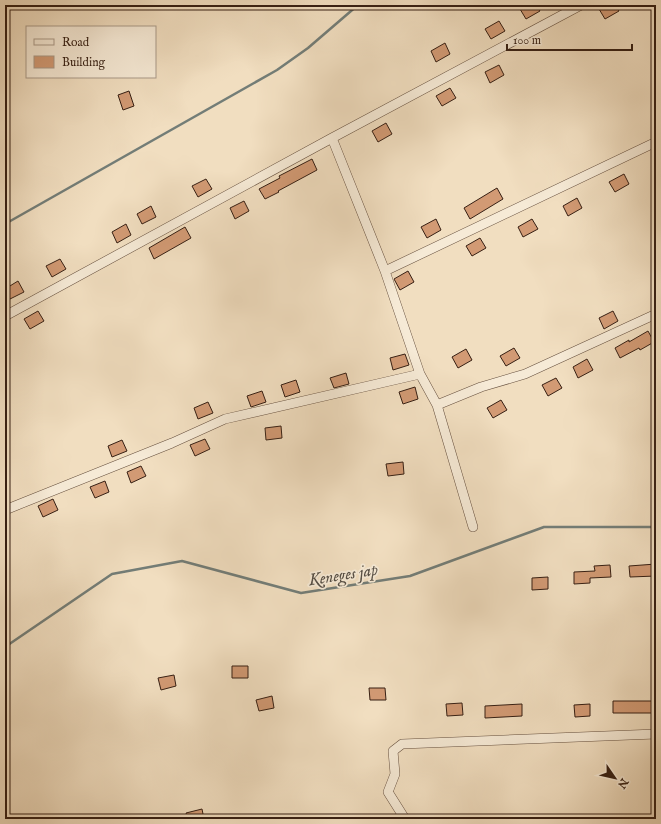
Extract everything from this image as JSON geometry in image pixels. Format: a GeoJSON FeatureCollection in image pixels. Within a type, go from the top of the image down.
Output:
{"type":"FeatureCollection","features":[{"type":"Feature","properties":{"kind":"street"},"geometry":{"type":"LineString","coordinates":[[5,316],[332,138],[581,5]]}},
{"type":"Feature","properties":{"kind":"street"},"geometry":{"type":"LineString","coordinates":[[332,138],[385,270],[420,374],[437,405],[473,527]]}},
{"type":"Feature","properties":{"kind":"street"},"geometry":{"type":"LineString","coordinates":[[385,270],[656,142]]}},
{"type":"Feature","properties":{"kind":"street"},"geometry":{"type":"LineString","coordinates":[[437,405],[481,387],[525,374],[656,314]]}},
{"type":"Feature","properties":{"kind":"street"},"geometry":{"type":"LineString","coordinates":[[5,510],[172,443],[225,419],[420,374]]}},
{"type":"Feature","properties":{"kind":"street"},"geometry":{"type":"LineString","coordinates":[[405,819],[388,792],[395,774],[393,751],[402,744],[656,734]]}},
{"type":"Feature","properties":{"kind":"building"},"geometry":{"type":"Polygon","coordinates":[[[527,5],[536,5],[540,11],[526,19],[520,9],[527,5]]]}},
{"type":"Feature","properties":{"kind":"building"},"geometry":{"type":"Polygon","coordinates":[[[606,5],[615,5],[619,11],[605,19],[599,9],[606,5]]]}},
{"type":"Feature","properties":{"kind":"building"},"geometry":{"type":"Polygon","coordinates":[[[499,21],[505,31],[491,39],[485,29],[499,21]]]}},
{"type":"Feature","properties":{"kind":"building"},"geometry":{"type":"Polygon","coordinates":[[[445,43],[450,54],[436,62],[431,51],[445,43]]]}},
{"type":"Feature","properties":{"kind":"building"},"geometry":{"type":"Polygon","coordinates":[[[499,65],[504,75],[490,83],[485,72],[499,65]]]}},
{"type":"Feature","properties":{"kind":"building"},"geometry":{"type":"Polygon","coordinates":[[[450,88],[456,98],[442,106],[436,96],[450,88]]]}},
{"type":"Feature","properties":{"kind":"building"},"geometry":{"type":"Polygon","coordinates":[[[129,91],[134,106],[123,110],[118,95],[129,91]]]}},
{"type":"Feature","properties":{"kind":"building"},"geometry":{"type":"Polygon","coordinates":[[[386,123],[392,134],[378,142],[372,131],[386,123]]]}},
{"type":"Feature","properties":{"kind":"building"},"geometry":{"type":"Polygon","coordinates":[[[312,159],[317,170],[265,199],[259,189],[280,178],[279,176],[312,159]]]}},
{"type":"Feature","properties":{"kind":"building"},"geometry":{"type":"Polygon","coordinates":[[[624,174],[629,184],[615,192],[609,182],[624,174]]]}},
{"type":"Feature","properties":{"kind":"building"},"geometry":{"type":"Polygon","coordinates":[[[206,179],[212,189],[198,197],[192,186],[206,179]]]}},
{"type":"Feature","properties":{"kind":"building"},"geometry":{"type":"Polygon","coordinates":[[[497,188],[503,199],[470,219],[464,208],[497,188]]]}},
{"type":"Feature","properties":{"kind":"building"},"geometry":{"type":"Polygon","coordinates":[[[577,198],[582,208],[568,216],[563,206],[577,198]]]}},
{"type":"Feature","properties":{"kind":"building"},"geometry":{"type":"Polygon","coordinates":[[[244,201],[249,211],[235,219],[230,208],[244,201]]]}},
{"type":"Feature","properties":{"kind":"building"},"geometry":{"type":"Polygon","coordinates":[[[151,206],[156,217],[142,224],[137,214],[151,206]]]}},
{"type":"Feature","properties":{"kind":"building"},"geometry":{"type":"Polygon","coordinates":[[[436,219],[441,230],[427,238],[421,227],[436,219]]]}},
{"type":"Feature","properties":{"kind":"building"},"geometry":{"type":"Polygon","coordinates":[[[532,219],[538,229],[523,237],[518,227],[532,219]]]}},
{"type":"Feature","properties":{"kind":"building"},"geometry":{"type":"Polygon","coordinates":[[[126,224],[131,235],[117,243],[112,232],[126,224]]]}},
{"type":"Feature","properties":{"kind":"building"},"geometry":{"type":"Polygon","coordinates":[[[185,227],[191,238],[154,259],[149,248],[185,227]]]}},
{"type":"Feature","properties":{"kind":"building"},"geometry":{"type":"Polygon","coordinates":[[[480,238],[486,248],[472,256],[466,246],[480,238]]]}},
{"type":"Feature","properties":{"kind":"building"},"geometry":{"type":"Polygon","coordinates":[[[60,259],[66,269],[52,277],[46,266],[60,259]]]}},
{"type":"Feature","properties":{"kind":"building"},"geometry":{"type":"Polygon","coordinates":[[[408,271],[414,282],[400,290],[394,279],[408,271]]]}},
{"type":"Feature","properties":{"kind":"building"},"geometry":{"type":"Polygon","coordinates":[[[18,281],[24,292],[10,299],[5,289],[18,281]]]}},
{"type":"Feature","properties":{"kind":"building"},"geometry":{"type":"Polygon","coordinates":[[[38,311],[44,321],[30,329],[24,319],[38,311]]]}},
{"type":"Feature","properties":{"kind":"building"},"geometry":{"type":"Polygon","coordinates":[[[613,311],[618,321],[604,329],[599,318],[613,311]]]}},
{"type":"Feature","properties":{"kind":"building"},"geometry":{"type":"Polygon","coordinates":[[[648,331],[654,342],[640,350],[639,348],[620,358],[615,348],[648,331]]]}},
{"type":"Feature","properties":{"kind":"building"},"geometry":{"type":"Polygon","coordinates":[[[514,348],[520,358],[506,366],[500,356],[514,348]]]}},
{"type":"Feature","properties":{"kind":"building"},"geometry":{"type":"Polygon","coordinates":[[[466,349],[472,360],[458,368],[452,357],[466,349]]]}},
{"type":"Feature","properties":{"kind":"building"},"geometry":{"type":"Polygon","coordinates":[[[405,354],[409,365],[393,370],[390,358],[405,354]]]}},
{"type":"Feature","properties":{"kind":"building"},"geometry":{"type":"Polygon","coordinates":[[[587,359],[593,370],[578,378],[573,367],[587,359]]]}},
{"type":"Feature","properties":{"kind":"building"},"geometry":{"type":"Polygon","coordinates":[[[346,373],[349,384],[334,388],[330,378],[346,373]]]}},
{"type":"Feature","properties":{"kind":"building"},"geometry":{"type":"Polygon","coordinates":[[[556,378],[562,388],[548,396],[542,385],[556,378]]]}},
{"type":"Feature","properties":{"kind":"building"},"geometry":{"type":"Polygon","coordinates":[[[296,380],[300,392],[285,397],[281,385],[296,380]]]}},
{"type":"Feature","properties":{"kind":"building"},"geometry":{"type":"Polygon","coordinates":[[[415,387],[418,399],[403,404],[399,392],[415,387]]]}},
{"type":"Feature","properties":{"kind":"building"},"geometry":{"type":"Polygon","coordinates":[[[262,391],[266,402],[251,407],[247,396],[262,391]]]}},
{"type":"Feature","properties":{"kind":"building"},"geometry":{"type":"Polygon","coordinates":[[[501,400],[507,410],[493,418],[487,408],[501,400]]]}},
{"type":"Feature","properties":{"kind":"building"},"geometry":{"type":"Polygon","coordinates":[[[208,402],[213,413],[198,419],[194,408],[208,402]]]}},
{"type":"Feature","properties":{"kind":"building"},"geometry":{"type":"Polygon","coordinates":[[[281,426],[282,438],[266,440],[265,428],[281,426]]]}},
{"type":"Feature","properties":{"kind":"building"},"geometry":{"type":"Polygon","coordinates":[[[205,439],[210,449],[195,456],[190,445],[205,439]]]}},
{"type":"Feature","properties":{"kind":"building"},"geometry":{"type":"Polygon","coordinates":[[[122,440],[127,451],[112,457],[108,446],[122,440]]]}},
{"type":"Feature","properties":{"kind":"building"},"geometry":{"type":"Polygon","coordinates":[[[403,462],[404,474],[388,476],[386,464],[403,462]]]}},
{"type":"Feature","properties":{"kind":"building"},"geometry":{"type":"Polygon","coordinates":[[[141,466],[146,476],[131,483],[127,472],[141,466]]]}},
{"type":"Feature","properties":{"kind":"building"},"geometry":{"type":"Polygon","coordinates":[[[105,481],[109,492],[95,498],[90,487],[105,481]]]}},
{"type":"Feature","properties":{"kind":"building"},"geometry":{"type":"Polygon","coordinates":[[[53,499],[58,510],[43,517],[38,506],[53,499]]]}},
{"type":"Feature","properties":{"kind":"building"},"geometry":{"type":"Polygon","coordinates":[[[656,564],[656,576],[630,577],[629,566],[656,564]]]}},
{"type":"Feature","properties":{"kind":"building"},"geometry":{"type":"Polygon","coordinates":[[[610,565],[611,577],[590,578],[590,583],[574,584],[574,572],[595,571],[594,566],[610,565]]]}},
{"type":"Feature","properties":{"kind":"building"},"geometry":{"type":"Polygon","coordinates":[[[548,577],[548,589],[532,590],[532,578],[548,577]]]}},
{"type":"Feature","properties":{"kind":"building"},"geometry":{"type":"Polygon","coordinates":[[[232,666],[248,666],[248,678],[232,678],[232,666]]]}},
{"type":"Feature","properties":{"kind":"building"},"geometry":{"type":"Polygon","coordinates":[[[174,675],[176,686],[161,690],[158,678],[174,675]]]}},
{"type":"Feature","properties":{"kind":"building"},"geometry":{"type":"Polygon","coordinates":[[[369,688],[385,688],[386,700],[370,700],[369,688]]]}},
{"type":"Feature","properties":{"kind":"building"},"geometry":{"type":"Polygon","coordinates":[[[272,696],[274,708],[259,711],[256,700],[272,696]]]}},
{"type":"Feature","properties":{"kind":"building"},"geometry":{"type":"Polygon","coordinates":[[[613,701],[655,701],[656,713],[613,713],[613,701]]]}},
{"type":"Feature","properties":{"kind":"building"},"geometry":{"type":"Polygon","coordinates":[[[462,703],[463,715],[447,716],[446,704],[462,703]]]}},
{"type":"Feature","properties":{"kind":"building"},"geometry":{"type":"Polygon","coordinates":[[[522,704],[522,716],[485,718],[485,706],[522,704]]]}},
{"type":"Feature","properties":{"kind":"building"},"geometry":{"type":"Polygon","coordinates":[[[590,704],[590,716],[575,717],[574,705],[590,704]]]}},
{"type":"Feature","properties":{"kind":"building"},"geometry":{"type":"Polygon","coordinates":[[[202,809],[204,819],[188,819],[186,813],[202,809]]]}},
{"type":"Feature","properties":{"kind":"waterway"},"geometry":{"type":"LineString","coordinates":[[5,224],[277,70],[308,48],[358,5]]}},
{"type":"Feature","properties":{"kind":"waterway","name":"Keneges jap"},"geometry":{"type":"LineString","coordinates":[[5,647],[112,574],[182,561],[301,593],[410,576],[544,527],[656,527]]}}]}
